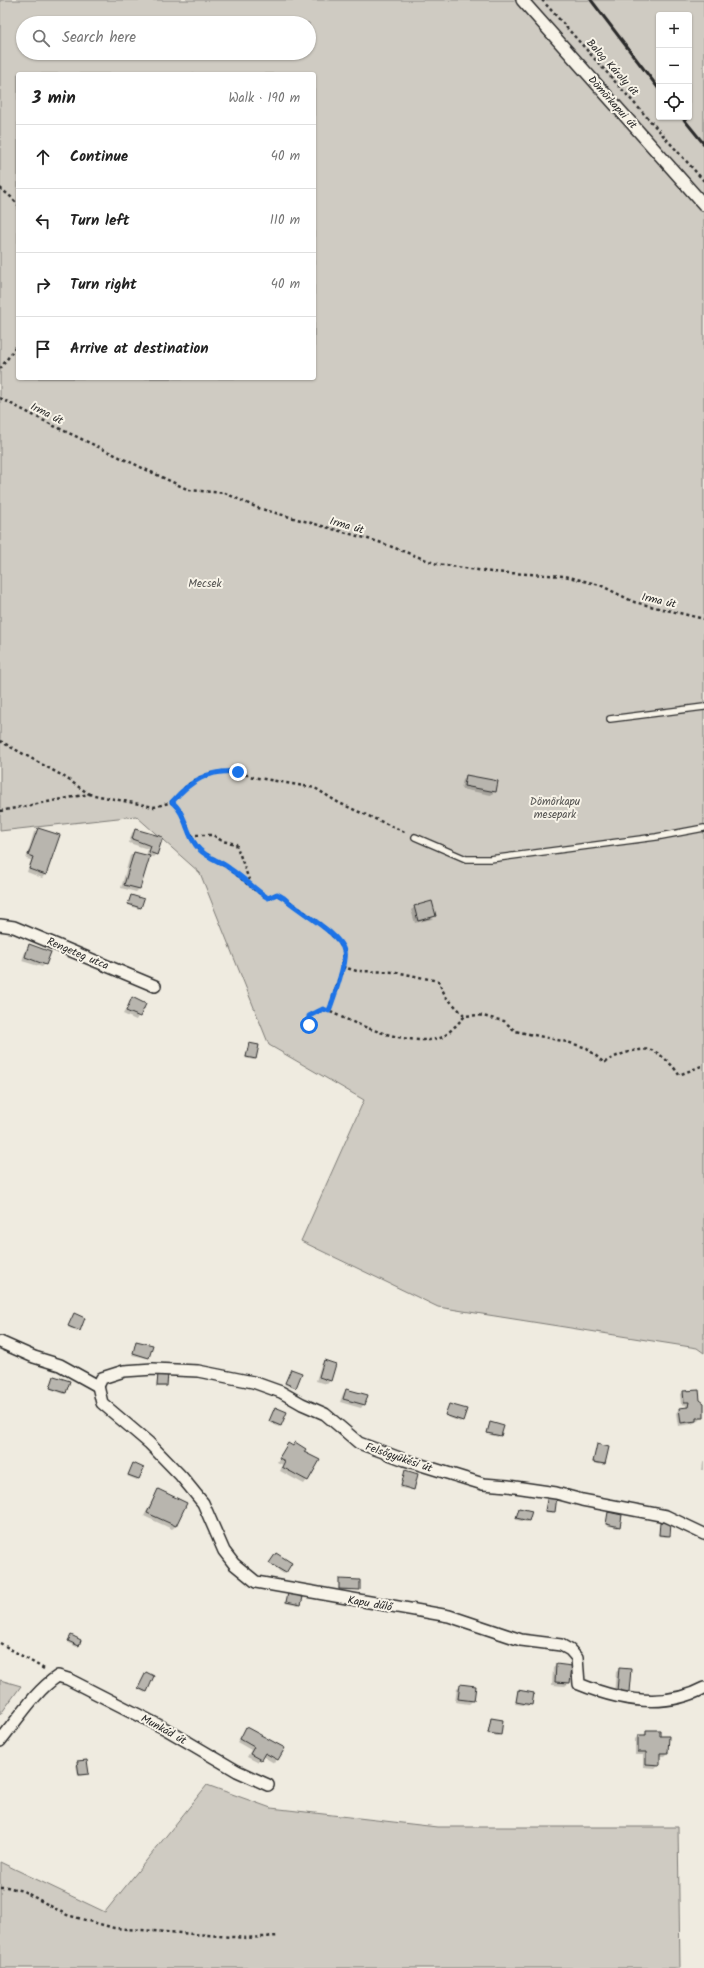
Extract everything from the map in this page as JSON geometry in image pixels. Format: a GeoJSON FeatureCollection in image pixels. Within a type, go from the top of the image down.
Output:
{"type":"FeatureCollection","features":[{"type":"Feature","properties":{"kind":"street","name":"Dömörkapui út"},"geometry":{"type":"LineString","coordinates":[[522,0],[704,205]]}},
{"type":"Feature","properties":{"kind":"street","name":"Rengeteg utca"},"geometry":{"type":"LineString","coordinates":[[0,925],[14,927],[155,986]]}},
{"type":"Feature","properties":{"kind":"street"},"geometry":{"type":"LineString","coordinates":[[0,1342],[34,1357],[60,1365],[98,1386]]}},
{"type":"Feature","properties":{"kind":"street","name":"Felsőgyükési út"},"geometry":{"type":"LineString","coordinates":[[98,1386],[102,1378],[124,1371],[153,1369],[198,1371],[253,1382],[281,1392],[302,1404],[325,1414],[359,1444],[405,1460],[483,1484],[556,1493],[582,1500],[666,1516],[704,1534]]}},
{"type":"Feature","properties":{"kind":"street","name":"Kapu dűlő"},"geometry":{"type":"LineString","coordinates":[[98,1386],[102,1403],[149,1443],[181,1476],[203,1503],[224,1551],[234,1564],[256,1582],[449,1616],[521,1640],[540,1644],[561,1645],[570,1650],[577,1658],[578,1684],[620,1697],[641,1701],[664,1699],[684,1696],[704,1688]]}},
{"type":"Feature","properties":{"kind":"street"},"geometry":{"type":"LineString","coordinates":[[0,1740],[40,1691],[58,1676]]}},
{"type":"Feature","properties":{"kind":"street","name":"Munkád út"},"geometry":{"type":"LineString","coordinates":[[58,1676],[68,1679],[164,1728],[237,1771],[268,1785]]}},
{"type":"Feature","properties":{"kind":"lane"},"geometry":{"type":"LineString","coordinates":[[610,719],[704,707]]}},
{"type":"Feature","properties":{"kind":"lane"},"geometry":{"type":"LineString","coordinates":[[415,838],[466,859],[490,859],[704,828]]}},
{"type":"Feature","properties":{"kind":"path","name":"Balog Károly út"},"geometry":{"type":"LineString","coordinates":[[542,0],[704,181]]}},
{"type":"Feature","properties":{"kind":"path"},"geometry":{"type":"LineString","coordinates":[[0,188],[16,203]]}},
{"type":"Feature","properties":{"kind":"path"},"geometry":{"type":"LineString","coordinates":[[0,369],[16,347]]}},
{"type":"Feature","properties":{"kind":"path","name":"Irma út"},"geometry":{"type":"LineString","coordinates":[[0,398],[54,426],[189,490],[225,494],[258,508],[379,542],[438,564],[492,572],[565,576],[600,585],[634,602],[704,619]]}},
{"type":"Feature","properties":{"kind":"path"},"geometry":{"type":"LineString","coordinates":[[0,741],[64,776],[89,794]]}},
{"type":"Feature","properties":{"kind":"path"},"geometry":{"type":"LineString","coordinates":[[0,811],[89,794],[154,807],[172,802],[188,785],[199,778],[210,774],[227,771],[315,788],[339,803],[415,838]]}},
{"type":"Feature","properties":{"kind":"path"},"geometry":{"type":"LineString","coordinates":[[172,802],[181,812],[190,834],[199,850],[229,868],[252,888],[268,898],[277,894],[309,916],[336,938],[344,951],[343,966],[329,1011]]}},
{"type":"Feature","properties":{"kind":"path"},"geometry":{"type":"LineString","coordinates":[[190,834],[213,835],[222,841],[236,844],[252,888]]}},
{"type":"Feature","properties":{"kind":"path"},"geometry":{"type":"LineString","coordinates":[[343,966],[357,970],[396,972],[438,981],[446,997],[465,1016]]}},
{"type":"Feature","properties":{"kind":"path"},"geometry":{"type":"LineString","coordinates":[[309,1025],[309,1016],[323,1009],[375,1031],[415,1040],[441,1038],[465,1016],[478,1016],[504,1020],[515,1031],[567,1042],[587,1048],[604,1063],[612,1058],[630,1052],[651,1050],[674,1066],[679,1075],[704,1065]]}},
{"type":"Feature","properties":{"kind":"path"},"geometry":{"type":"LineString","coordinates":[[0,1643],[58,1676]]}},
{"type":"Feature","properties":{"kind":"path"},"geometry":{"type":"LineString","coordinates":[[0,1887],[7,1886],[23,1891],[67,1915],[114,1928],[246,1938],[279,1936]]}},
{"type":"Feature","properties":{"kind":"green space","name":"Mecsek"},"geometry":{"type":"Polygon","coordinates":[[[0,0],[704,0],[704,1353],[697,1348],[438,1307],[301,1241],[364,1100],[269,1045],[200,873],[136,816],[0,831],[0,0]]]}},
{"type":"Feature","properties":{"kind":"green space"},"geometry":{"type":"Polygon","coordinates":[[[0,1680],[21,1686],[0,1715],[0,1680]]]}},
{"type":"Feature","properties":{"kind":"green space"},"geometry":{"type":"Polygon","coordinates":[[[207,1785],[271,1808],[437,1827],[678,1827],[680,1968],[0,1968],[0,1862],[105,1912],[207,1785]]]}},
{"type":"Feature","properties":{"kind":"building"},"geometry":{"type":"Polygon","coordinates":[[[466,775],[498,781],[496,792],[464,786],[466,775]]]}},
{"type":"Feature","properties":{"kind":"building"},"geometry":{"type":"Polygon","coordinates":[[[38,828],[60,835],[46,875],[29,869],[33,857],[28,855],[38,828]]]}},
{"type":"Feature","properties":{"kind":"building"},"geometry":{"type":"Polygon","coordinates":[[[135,829],[163,837],[157,855],[149,852],[151,846],[132,839],[135,829]]]}},
{"type":"Feature","properties":{"kind":"building"},"geometry":{"type":"Polygon","coordinates":[[[134,852],[150,856],[140,889],[124,885],[134,852]]]}},
{"type":"Feature","properties":{"kind":"building"},"geometry":{"type":"Polygon","coordinates":[[[131,895],[144,899],[141,908],[128,904],[131,895]]]}},
{"type":"Feature","properties":{"kind":"building"},"geometry":{"type":"Polygon","coordinates":[[[432,901],[436,916],[418,921],[414,906],[432,901]]]}},
{"type":"Feature","properties":{"kind":"building"},"geometry":{"type":"Polygon","coordinates":[[[29,944],[51,952],[46,965],[25,957],[29,944]]]}},
{"type":"Feature","properties":{"kind":"building"},"geometry":{"type":"Polygon","coordinates":[[[132,997],[146,1004],[140,1017],[126,1011],[132,997]]]}},
{"type":"Feature","properties":{"kind":"building"},"geometry":{"type":"Polygon","coordinates":[[[249,1043],[259,1045],[256,1059],[246,1057],[249,1043]]]}},
{"type":"Feature","properties":{"kind":"building"},"geometry":{"type":"Polygon","coordinates":[[[74,1313],[85,1318],[80,1331],[68,1326],[74,1313]]]}},
{"type":"Feature","properties":{"kind":"building"},"geometry":{"type":"Polygon","coordinates":[[[136,1341],[153,1345],[149,1358],[133,1353],[136,1341]]]}},
{"type":"Feature","properties":{"kind":"building"},"geometry":{"type":"Polygon","coordinates":[[[324,1360],[336,1364],[331,1381],[319,1377],[324,1360]]]}},
{"type":"Feature","properties":{"kind":"building"},"geometry":{"type":"Polygon","coordinates":[[[291,1369],[302,1373],[296,1388],[285,1383],[291,1369]]]}},
{"type":"Feature","properties":{"kind":"building"},"geometry":{"type":"Polygon","coordinates":[[[158,1373],[168,1373],[167,1386],[157,1386],[158,1373]]]}},
{"type":"Feature","properties":{"kind":"building"},"geometry":{"type":"Polygon","coordinates":[[[54,1376],[70,1381],[66,1393],[50,1388],[54,1376]]]}},
{"type":"Feature","properties":{"kind":"building"},"geometry":{"type":"Polygon","coordinates":[[[346,1389],[368,1395],[365,1405],[343,1399],[346,1389]]]}},
{"type":"Feature","properties":{"kind":"building"},"geometry":{"type":"Polygon","coordinates":[[[699,1390],[700,1400],[704,1403],[704,1418],[696,1418],[696,1421],[681,1423],[679,1408],[688,1407],[689,1402],[684,1402],[683,1391],[699,1390]]]}},
{"type":"Feature","properties":{"kind":"building"},"geometry":{"type":"Polygon","coordinates":[[[449,1404],[467,1409],[463,1421],[445,1415],[449,1404]]]}},
{"type":"Feature","properties":{"kind":"building"},"geometry":{"type":"Polygon","coordinates":[[[275,1407],[287,1412],[281,1426],[269,1421],[275,1407]]]}},
{"type":"Feature","properties":{"kind":"building"},"geometry":{"type":"Polygon","coordinates":[[[490,1422],[504,1426],[501,1436],[487,1433],[490,1422]]]}},
{"type":"Feature","properties":{"kind":"building"},"geometry":{"type":"Polygon","coordinates":[[[295,1442],[306,1449],[304,1452],[320,1460],[308,1481],[282,1467],[285,1461],[279,1458],[288,1443],[293,1446],[295,1442]]]}},
{"type":"Feature","properties":{"kind":"building"},"geometry":{"type":"Polygon","coordinates":[[[597,1444],[609,1447],[605,1464],[593,1462],[597,1444]]]}},
{"type":"Feature","properties":{"kind":"building"},"geometry":{"type":"Polygon","coordinates":[[[133,1463],[144,1468],[139,1479],[128,1475],[133,1463]]]}},
{"type":"Feature","properties":{"kind":"building"},"geometry":{"type":"Polygon","coordinates":[[[405,1470],[418,1474],[414,1490],[401,1486],[405,1470]]]}},
{"type":"Feature","properties":{"kind":"building"},"geometry":{"type":"Polygon","coordinates":[[[158,1489],[187,1503],[176,1526],[147,1513],[158,1489]]]}},
{"type":"Feature","properties":{"kind":"building"},"geometry":{"type":"Polygon","coordinates":[[[548,1494],[557,1496],[555,1512],[545,1511],[548,1494]]]}},
{"type":"Feature","properties":{"kind":"building"},"geometry":{"type":"Polygon","coordinates":[[[519,1508],[532,1511],[529,1521],[516,1518],[519,1508]]]}},
{"type":"Feature","properties":{"kind":"building"},"geometry":{"type":"Polygon","coordinates":[[[608,1512],[622,1515],[620,1527],[606,1524],[608,1512]]]}},
{"type":"Feature","properties":{"kind":"building"},"geometry":{"type":"Polygon","coordinates":[[[660,1522],[671,1523],[670,1536],[659,1535],[660,1522]]]}},
{"type":"Feature","properties":{"kind":"building"},"geometry":{"type":"Polygon","coordinates":[[[276,1553],[292,1563],[286,1573],[269,1563],[276,1553]]]}},
{"type":"Feature","properties":{"kind":"building"},"geometry":{"type":"Polygon","coordinates":[[[339,1579],[360,1580],[360,1590],[339,1589],[339,1579]]]}},
{"type":"Feature","properties":{"kind":"building"},"geometry":{"type":"Polygon","coordinates":[[[288,1593],[303,1597],[301,1605],[286,1602],[288,1593]]]}},
{"type":"Feature","properties":{"kind":"building"},"geometry":{"type":"Polygon","coordinates":[[[71,1635],[81,1640],[79,1646],[68,1641],[71,1635]]]}},
{"type":"Feature","properties":{"kind":"building"},"geometry":{"type":"Polygon","coordinates":[[[556,1664],[572,1666],[570,1683],[555,1682],[556,1664]]]}},
{"type":"Feature","properties":{"kind":"building"},"geometry":{"type":"Polygon","coordinates":[[[619,1668],[631,1669],[629,1692],[617,1691],[619,1668]]]}},
{"type":"Feature","properties":{"kind":"building"},"geometry":{"type":"Polygon","coordinates":[[[146,1672],[154,1676],[147,1692],[138,1688],[146,1672]]]}},
{"type":"Feature","properties":{"kind":"building"},"geometry":{"type":"Polygon","coordinates":[[[460,1684],[476,1686],[474,1701],[458,1699],[460,1684]]]}},
{"type":"Feature","properties":{"kind":"building"},"geometry":{"type":"Polygon","coordinates":[[[518,1690],[534,1693],[532,1705],[516,1702],[518,1690]]]}},
{"type":"Feature","properties":{"kind":"building"},"geometry":{"type":"Polygon","coordinates":[[[491,1718],[503,1720],[501,1735],[488,1733],[491,1718]]]}},
{"type":"Feature","properties":{"kind":"building"},"geometry":{"type":"Polygon","coordinates":[[[246,1727],[285,1748],[278,1760],[265,1753],[261,1760],[250,1754],[254,1747],[240,1739],[246,1727]]]}},
{"type":"Feature","properties":{"kind":"building"},"geometry":{"type":"Polygon","coordinates":[[[646,1730],[660,1730],[660,1736],[669,1736],[668,1753],[660,1753],[660,1765],[646,1764],[646,1752],[638,1752],[638,1735],[646,1735],[646,1730]]]}},
{"type":"Feature","properties":{"kind":"building"},"geometry":{"type":"Polygon","coordinates":[[[87,1760],[89,1774],[79,1775],[77,1761],[87,1760]]]}},
{"type":"Feature","properties":{"kind":"railway"},"geometry":{"type":"LineString","coordinates":[[591,0],[656,85]]}},
{"type":"Feature","properties":{"kind":"railway"},"geometry":{"type":"LineString","coordinates":[[684,120],[704,144]]}},
{"type":"Feature","properties":{"kind":"route"},"geometry":{"type":"LineString","coordinates":[[238,772],[227,771],[210,774],[199,778],[188,785],[172,802],[181,812],[190,834],[199,850],[229,868],[252,888],[268,898],[277,894],[284,898],[292,906],[309,916],[336,938],[344,951],[343,966],[329,1011],[323,1009],[309,1016],[309,1025]]}},
{"type":"Feature","properties":{"kind":"park label","name":"Dömörkapu mesepark"},"geometry":{"type":"Point","coordinates":[555,807]}}]}
